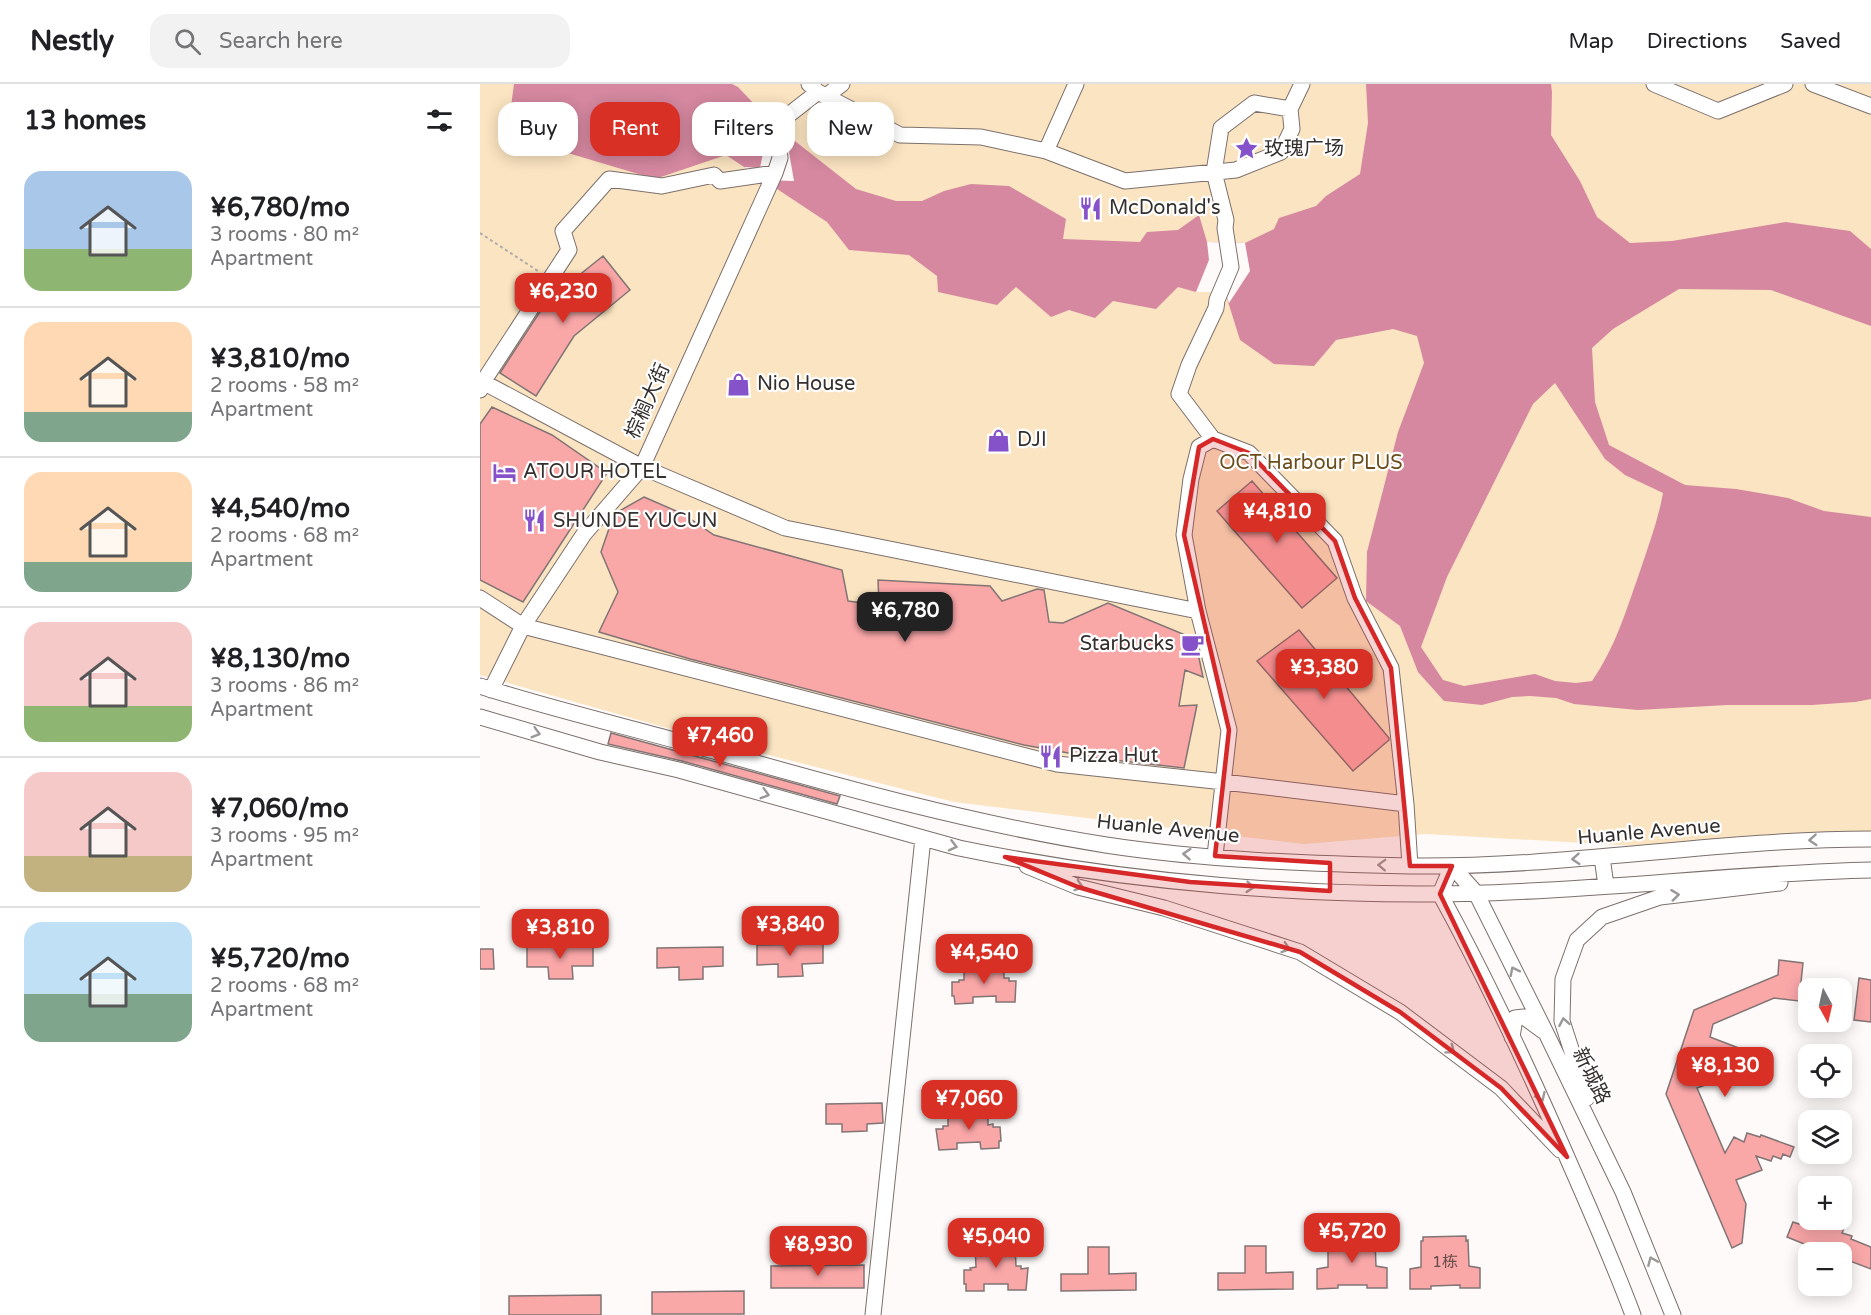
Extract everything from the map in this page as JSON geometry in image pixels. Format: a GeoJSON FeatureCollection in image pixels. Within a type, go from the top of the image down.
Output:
{"type":"FeatureCollection","features":[{"type":"Feature","properties":{"kind":"street"},"geometry":{"type":"LineString","coordinates":[[818,91],[842,84]]}},
{"type":"Feature","properties":{"kind":"street"},"geometry":{"type":"LineString","coordinates":[[1046,151],[1076,84]]}},
{"type":"Feature","properties":{"kind":"street"},"geometry":{"type":"LineString","coordinates":[[818,91],[900,135],[981,137],[1046,151],[1125,181],[1236,170],[1281,152],[1292,129],[1290,109],[1302,84]]}},
{"type":"Feature","properties":{"kind":"street"},"geometry":{"type":"LineString","coordinates":[[1654,84],[1718,111],[1785,84]]}},
{"type":"Feature","properties":{"kind":"street"},"geometry":{"type":"LineString","coordinates":[[1813,84],[1871,106]]}},
{"type":"Feature","properties":{"kind":"street","name":"棕榈大街"},"geometry":{"type":"LineString","coordinates":[[486,688],[523,626],[584,534],[642,467],[775,173],[780,158],[777,124],[782,123],[818,91]]}},
{"type":"Feature","properties":{"kind":"street"},"geometry":{"type":"LineString","coordinates":[[1290,109],[1254,103],[1221,128],[1214,172],[1226,220],[1225,228],[1231,267],[1179,394],[1213,439],[1249,453],[1335,541],[1355,598],[1391,668],[1406,804],[1410,866]]}},
{"type":"Feature","properties":{"kind":"street"},"geometry":{"type":"LineString","coordinates":[[775,173],[720,181],[714,175],[663,186],[609,179],[563,231],[569,250],[481,386],[642,467],[785,528],[1198,611]]}},
{"type":"Feature","properties":{"kind":"street"},"geometry":{"type":"LineString","coordinates":[[1213,439],[1198,447],[1191,479],[1184,535],[1198,611],[1229,730],[1215,856]]}},
{"type":"Feature","properties":{"kind":"street"},"geometry":{"type":"LineString","coordinates":[[480,598],[523,626],[1057,764],[1406,804]]}},
{"type":"Feature","properties":{"kind":"street","name":"Huanle Avenue"},"geometry":{"type":"LineString","coordinates":[[486,688],[956,816],[1105,844],[1172,853],[1330,863],[1479,866],[1778,842],[1871,839]]}},
{"type":"Feature","properties":{"kind":"street"},"geometry":{"type":"LineString","coordinates":[[480,717],[600,752],[679,770],[923,838],[1005,857],[1190,882],[1287,890],[1440,894],[1606,886],[1815,871],[1870,870]]}},
{"type":"Feature","properties":{"kind":"street"},"geometry":{"type":"LineString","coordinates":[[873,1315],[923,838]]}},
{"type":"Feature","properties":{"kind":"street"},"geometry":{"type":"LineString","coordinates":[[1005,857],[1078,887],[1164,909],[1300,952],[1400,1012],[1501,1088],[1567,1157]]}},
{"type":"Feature","properties":{"kind":"street"},"geometry":{"type":"LineString","coordinates":[[1602,857],[1606,886]]}},
{"type":"Feature","properties":{"kind":"street"},"geometry":{"type":"LineString","coordinates":[[1330,863],[1330,891]]}},
{"type":"Feature","properties":{"kind":"street"},"geometry":{"type":"LineString","coordinates":[[1440,894],[1452,866]]}},
{"type":"Feature","properties":{"kind":"street","name":"新城路"},"geometry":{"type":"LineString","coordinates":[[1452,866],[1476,893],[1547,1035],[1607,1158],[1664,1288],[1673,1315]]}},
{"type":"Feature","properties":{"kind":"street"},"geometry":{"type":"LineString","coordinates":[[1607,1158],[1562,1021],[1563,979],[1577,940],[1602,917],[1660,897],[1870,870]]}},
{"type":"Feature","properties":{"kind":"street"},"geometry":{"type":"LineString","coordinates":[[1440,894],[1512,1037],[1615,1267],[1633,1315]]}},
{"type":"Feature","properties":{"kind":"street"},"geometry":{"type":"LineString","coordinates":[[1512,1037],[1515,1018],[1524,1017],[1547,1035]]}},
{"type":"Feature","properties":{"kind":"path"},"geometry":{"type":"LineString","coordinates":[[480,233],[549,278]]}},
{"type":"Feature","properties":{"kind":"highlighted area"},"geometry":{"type":"Polygon","coordinates":[[[1213,439],[1249,453],[1335,541],[1355,598],[1391,668],[1410,866],[1452,866],[1440,894],[1567,1157],[1501,1088],[1400,1012],[1300,952],[1078,887],[1005,857],[1190,882],[1330,891],[1330,863],[1215,856],[1229,730],[1184,535],[1199,447],[1213,439]]]}},
{"type":"Feature","properties":{"kind":"green space","name":"OCT Harbour PLUS"},"geometry":{"type":"Polygon","coordinates":[[[480,84],[1871,84],[1871,832],[1636,846],[1426,834],[1304,844],[954,802],[706,739],[480,675],[480,84]]]}},
{"type":"Feature","properties":{"kind":"shaded area"},"geometry":{"type":"Polygon","coordinates":[[[514,84],[732,84],[752,102],[692,102],[692,156],[723,156],[655,179],[578,156],[578,102],[512,102],[514,84]]]}},
{"type":"Feature","properties":{"kind":"shaded area"},"geometry":{"type":"Polygon","coordinates":[[[1366,84],[1551,84],[1551,135],[1580,181],[1597,217],[1630,243],[1672,241],[1786,222],[1850,231],[1871,249],[1871,326],[1771,290],[1679,289],[1613,329],[1592,348],[1595,402],[1609,445],[1685,485],[1736,489],[1788,498],[1824,511],[1871,517],[1871,699],[1812,705],[1727,705],[1638,710],[1574,704],[1556,698],[1530,696],[1512,697],[1482,705],[1444,701],[1418,672],[1400,626],[1366,601],[1367,552],[1398,432],[1424,363],[1417,336],[1393,329],[1336,340],[1314,366],[1274,364],[1240,340],[1225,292],[1196,292],[1178,287],[1156,309],[1113,301],[1095,318],[1069,310],[1051,317],[1016,287],[997,305],[938,292],[937,276],[909,255],[849,250],[827,222],[728,156],[795,156],[795,141],[807,150],[807,156],[814,156],[856,189],[896,201],[922,201],[944,191],[971,184],[1009,186],[1066,219],[1063,239],[1140,242],[1147,232],[1178,230],[1199,215],[1207,242],[1245,243],[1274,229],[1279,218],[1316,206],[1326,196],[1360,174],[1368,123],[1366,84]],[[1555,383],[1533,404],[1447,577],[1421,647],[1443,680],[1464,686],[1535,674],[1555,681],[1576,683],[1592,681],[1614,642],[1652,534],[1663,493],[1625,475],[1605,459],[1555,383]]]}},
{"type":"Feature","properties":{"kind":"pier"},"geometry":{"type":"Polygon","coordinates":[[[762,156],[790,156],[794,181],[763,180],[744,167],[760,168],[762,156]]]}},
{"type":"Feature","properties":{"kind":"pier"},"geometry":{"type":"Polygon","coordinates":[[[1207,242],[1245,243],[1250,271],[1229,303],[1225,292],[1196,292],[1209,260],[1207,242]]]}},
{"type":"Feature","properties":{"kind":"building"},"geometry":{"type":"Polygon","coordinates":[[[603,256],[630,290],[574,336],[536,396],[500,373],[547,301],[603,256]]]}},
{"type":"Feature","properties":{"kind":"building","name":"SHUNDE YUCUN"},"geometry":{"type":"Polygon","coordinates":[[[492,407],[552,435],[607,473],[523,602],[480,580],[480,424],[492,407]]]}},
{"type":"Feature","properties":{"kind":"building"},"geometry":{"type":"Polygon","coordinates":[[[1252,481],[1337,578],[1302,608],[1217,511],[1252,481]]]}},
{"type":"Feature","properties":{"kind":"building"},"geometry":{"type":"Polygon","coordinates":[[[644,497],[683,514],[714,535],[842,570],[848,601],[879,605],[878,580],[990,586],[1002,601],[1037,589],[1044,590],[1049,622],[1063,623],[1108,603],[1195,639],[1203,677],[1185,670],[1179,706],[1197,705],[1184,768],[1096,758],[1024,745],[690,659],[599,632],[618,592],[601,552],[614,514],[644,497]]]}},
{"type":"Feature","properties":{"kind":"building"},"geometry":{"type":"Polygon","coordinates":[[[1299,630],[1389,738],[1353,771],[1257,661],[1299,630]]]}},
{"type":"Feature","properties":{"kind":"building"},"geometry":{"type":"Polygon","coordinates":[[[611,733],[840,796],[837,804],[682,761],[608,744],[611,733]]]}},
{"type":"Feature","properties":{"kind":"building"},"geometry":{"type":"Polygon","coordinates":[[[823,944],[823,963],[802,964],[803,976],[778,977],[778,964],[757,965],[757,945],[823,944]]]}},
{"type":"Feature","properties":{"kind":"building"},"geometry":{"type":"Polygon","coordinates":[[[593,946],[593,966],[572,966],[573,979],[549,979],[548,967],[527,967],[527,947],[593,946]]]}},
{"type":"Feature","properties":{"kind":"building"},"geometry":{"type":"Polygon","coordinates":[[[723,947],[723,966],[703,967],[703,979],[679,980],[679,967],[657,968],[657,948],[723,947]]]}},
{"type":"Feature","properties":{"kind":"building"},"geometry":{"type":"Polygon","coordinates":[[[480,949],[493,949],[494,969],[480,969],[480,949]]]}},
{"type":"Feature","properties":{"kind":"building"},"geometry":{"type":"Polygon","coordinates":[[[1779,960],[1803,963],[1801,978],[1798,978],[1798,1001],[1774,998],[1713,1024],[1710,1037],[1757,1055],[1754,1065],[1746,1062],[1744,1067],[1736,1064],[1735,1069],[1720,1063],[1725,1078],[1697,1088],[1725,1153],[1734,1137],[1744,1142],[1747,1133],[1760,1137],[1761,1135],[1794,1147],[1790,1157],[1783,1154],[1781,1159],[1773,1156],[1771,1161],[1756,1156],[1762,1170],[1736,1180],[1746,1204],[1742,1243],[1732,1248],[1666,1094],[1694,1010],[1778,975],[1779,960]]]}},
{"type":"Feature","properties":{"kind":"building"},"geometry":{"type":"Polygon","coordinates":[[[1004,965],[1004,978],[1016,981],[1015,1002],[996,1002],[996,996],[973,997],[973,1003],[955,1004],[954,996],[952,996],[952,982],[964,980],[964,966],[1004,965]]]}},
{"type":"Feature","properties":{"kind":"building"},"geometry":{"type":"Polygon","coordinates":[[[1859,978],[1871,980],[1871,1022],[1854,1020],[1859,978]]]}},
{"type":"Feature","properties":{"kind":"building"},"geometry":{"type":"Polygon","coordinates":[[[882,1103],[883,1123],[867,1124],[867,1131],[842,1132],[842,1124],[826,1124],[826,1104],[882,1103]]]}},
{"type":"Feature","properties":{"kind":"building"},"geometry":{"type":"Polygon","coordinates":[[[988,1112],[988,1125],[993,1124],[993,1127],[1000,1127],[999,1148],[981,1149],[980,1142],[957,1143],[957,1149],[939,1150],[936,1129],[948,1126],[948,1113],[988,1112]]]}},
{"type":"Feature","properties":{"kind":"building"},"geometry":{"type":"Polygon","coordinates":[[[1793,1222],[1798,1224],[1798,1230],[1843,1230],[1842,1233],[1852,1236],[1851,1239],[1871,1247],[1871,1269],[1852,1262],[1852,1242],[1799,1242],[1787,1237],[1793,1222]]]}},
{"type":"Feature","properties":{"kind":"building"},"geometry":{"type":"Polygon","coordinates":[[[1373,1235],[1376,1266],[1387,1268],[1387,1288],[1338,1285],[1338,1288],[1317,1289],[1317,1269],[1328,1267],[1330,1236],[1373,1235]]]}},
{"type":"Feature","properties":{"kind":"building"},"geometry":{"type":"Polygon","coordinates":[[[1466,1236],[1469,1266],[1480,1268],[1480,1288],[1460,1288],[1460,1285],[1410,1289],[1410,1269],[1421,1267],[1423,1237],[1466,1236]]]}},
{"type":"Feature","properties":{"kind":"building"},"geometry":{"type":"Polygon","coordinates":[[[1015,1244],[1016,1266],[1021,1266],[1021,1269],[1028,1268],[1026,1290],[1008,1290],[1008,1284],[984,1284],[984,1291],[966,1291],[964,1270],[976,1267],[975,1245],[1015,1244]]]}},
{"type":"Feature","properties":{"kind":"building"},"geometry":{"type":"Polygon","coordinates":[[[1245,1246],[1266,1246],[1266,1273],[1293,1272],[1293,1289],[1218,1290],[1218,1273],[1245,1273],[1245,1246]]]}},
{"type":"Feature","properties":{"kind":"building"},"geometry":{"type":"Polygon","coordinates":[[[1088,1247],[1109,1247],[1109,1274],[1136,1273],[1136,1290],[1061,1291],[1061,1274],[1088,1274],[1088,1247]]]}},
{"type":"Feature","properties":{"kind":"building"},"geometry":{"type":"Polygon","coordinates":[[[864,1265],[864,1288],[771,1288],[771,1266],[864,1265]]]}},
{"type":"Feature","properties":{"kind":"building"},"geometry":{"type":"Polygon","coordinates":[[[744,1291],[744,1314],[652,1314],[652,1292],[744,1291]]]}},
{"type":"Feature","properties":{"kind":"building"},"geometry":{"type":"Polygon","coordinates":[[[601,1295],[601,1315],[509,1315],[509,1296],[601,1295]]]}},
{"type":"Feature","properties":{"kind":"place","name":"玫瑰广场"},"geometry":{"type":"Point","coordinates":[1246,149]}},
{"type":"Feature","properties":{"kind":"place","name":"McDonald's"},"geometry":{"type":"Point","coordinates":[1091,208]}},
{"type":"Feature","properties":{"kind":"place","name":"Nio House"},"geometry":{"type":"Point","coordinates":[739,384]}},
{"type":"Feature","properties":{"kind":"place","name":"DJI"},"geometry":{"type":"Point","coordinates":[999,440]}},
{"type":"Feature","properties":{"kind":"place","name":"ATOUR HOTEL"},"geometry":{"type":"Point","coordinates":[505,472]}},
{"type":"Feature","properties":{"kind":"place","name":"SHUNDE YUCUN"},"geometry":{"type":"Point","coordinates":[535,521]}},
{"type":"Feature","properties":{"kind":"place","name":"Starbucks"},"geometry":{"type":"Point","coordinates":[1192,644]}},
{"type":"Feature","properties":{"kind":"place","name":"Pizza Hut"},"geometry":{"type":"Point","coordinates":[1051,756]}}]}
